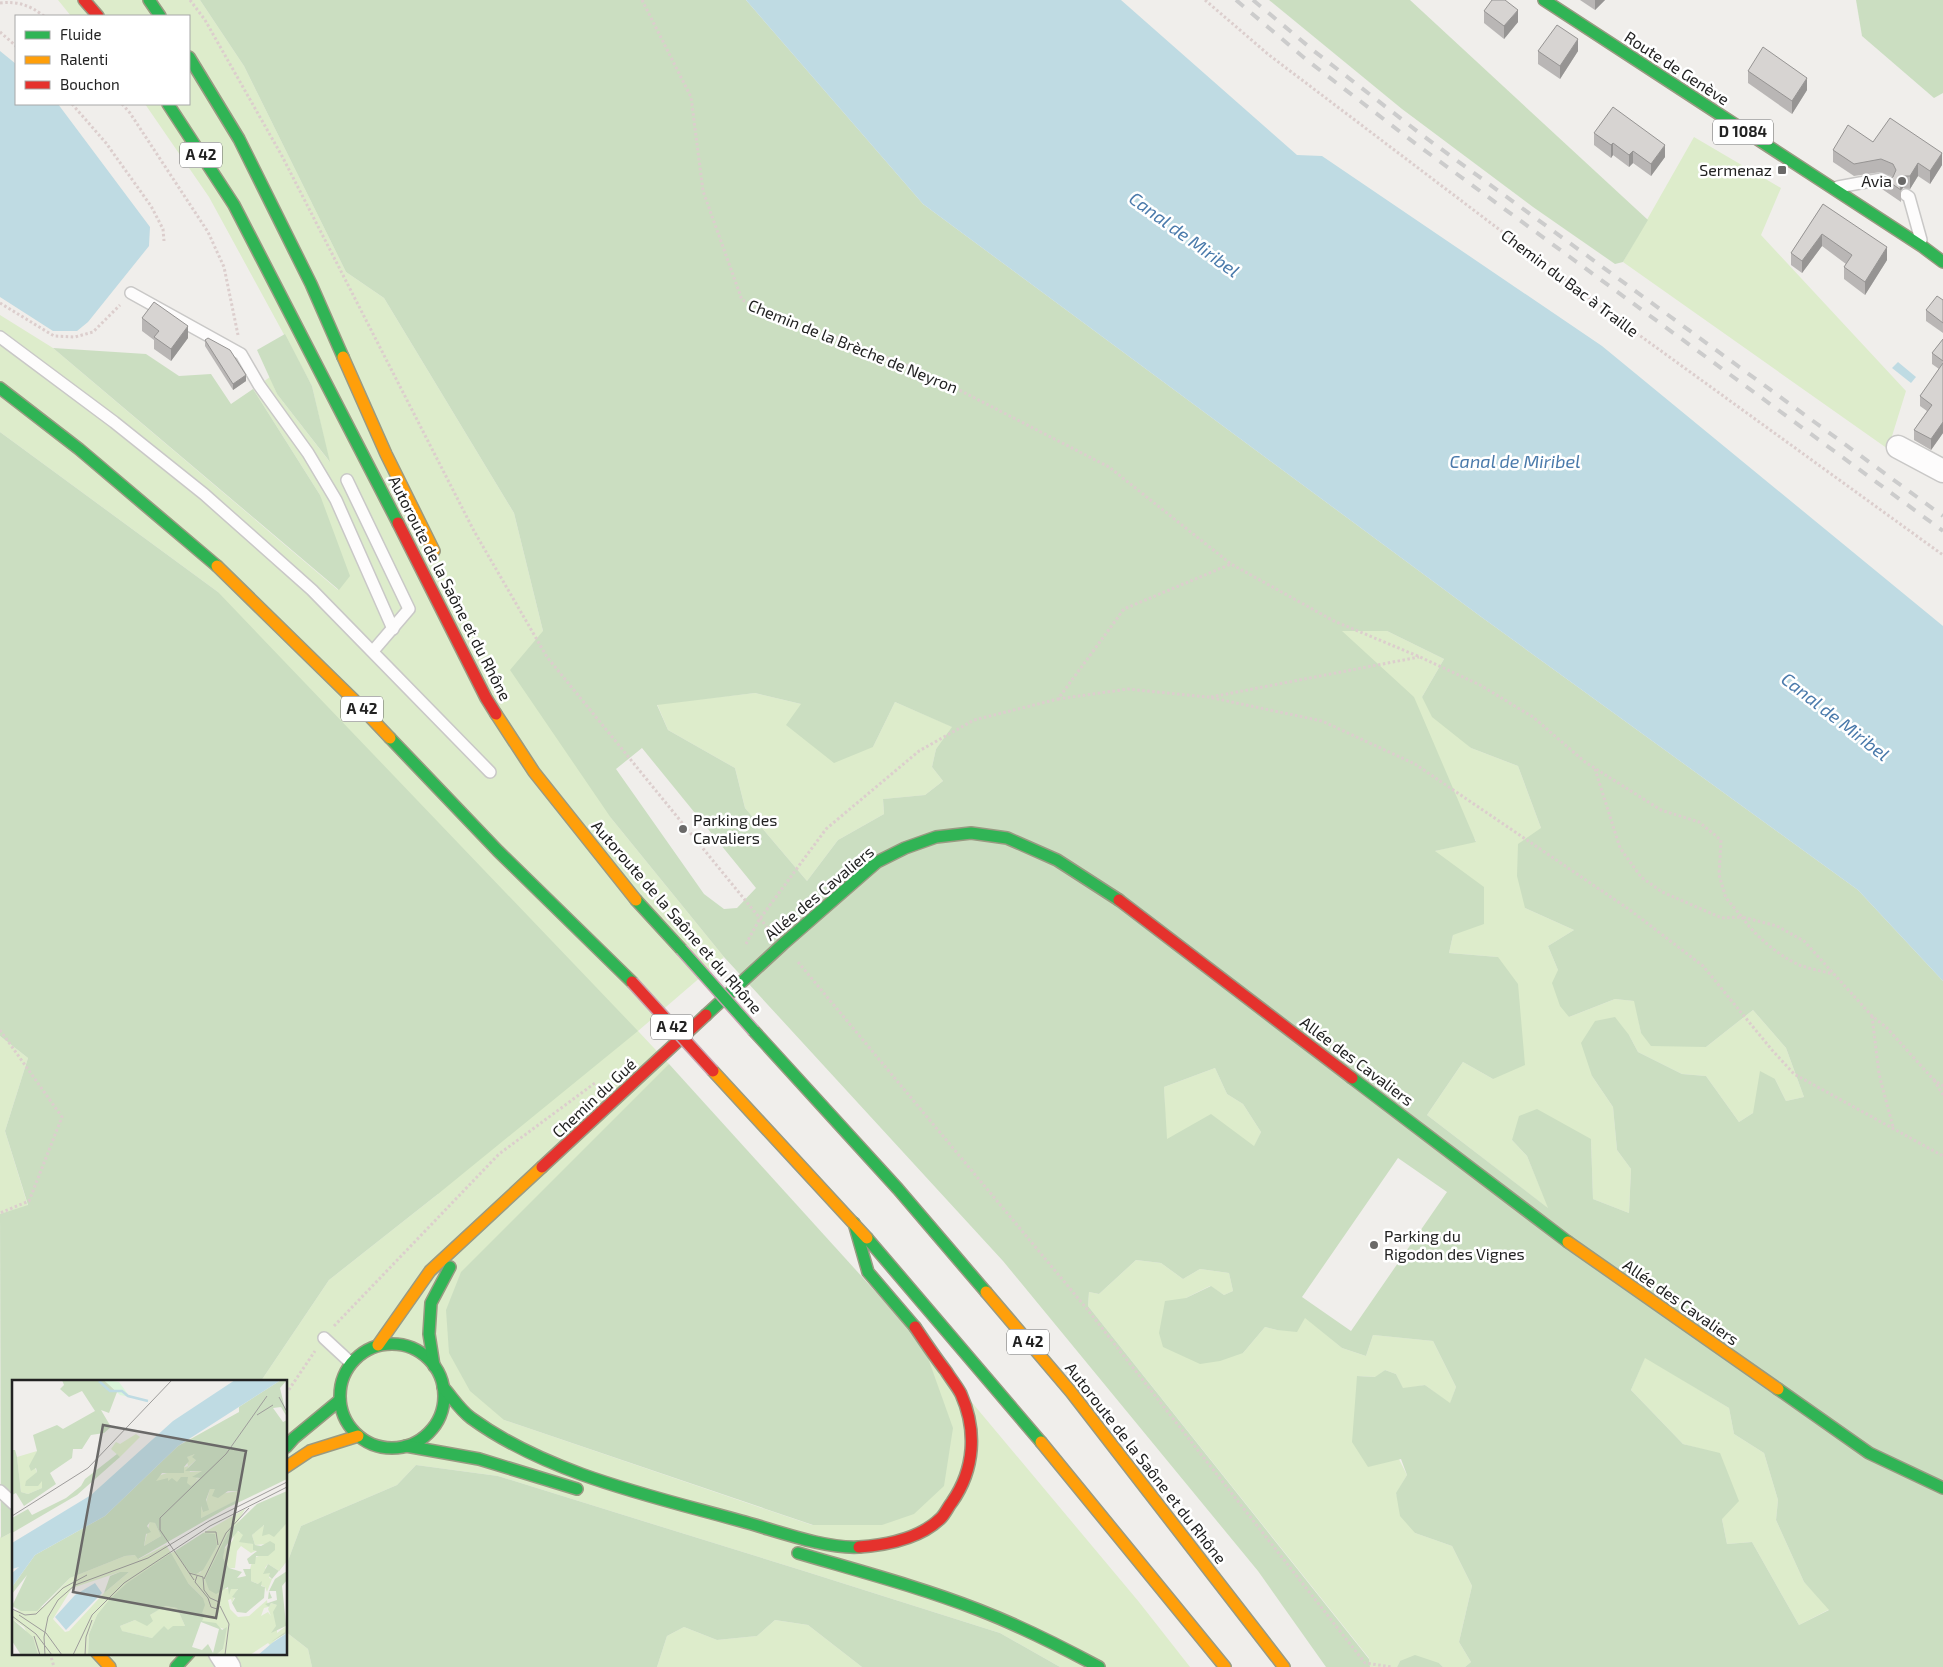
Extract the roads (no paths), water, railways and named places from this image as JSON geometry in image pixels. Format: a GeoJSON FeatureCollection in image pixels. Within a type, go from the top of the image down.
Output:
{"type":"FeatureCollection","features":[{"type":"Feature","properties":{"kind":"main road"},"geometry":{"type":"LineString","coordinates":[[84,0],[97,15]]}},
{"type":"Feature","properties":{"kind":"main road"},"geometry":{"type":"LineString","coordinates":[[149,0],[159,15]]}},
{"type":"Feature","properties":{"kind":"main road","name":"Route de Genève"},"geometry":{"type":"LineString","coordinates":[[1544,0],[1943,262]]}},
{"type":"Feature","properties":{"kind":"main road"},"geometry":{"type":"LineString","coordinates":[[190,59],[239,139],[311,284],[386,454],[440,564]]}},
{"type":"Feature","properties":{"kind":"main road","name":"Autoroute de la Saône et du Rhône"},"geometry":{"type":"LineString","coordinates":[[169,105],[234,206],[418,561],[486,698],[534,772],[628,891],[898,1189],[1071,1392],[1284,1667]]}},
{"type":"Feature","properties":{"kind":"main road","name":"A 42"},"geometry":{"type":"LineString","coordinates":[[0,388],[79,449],[212,560],[354,700],[498,851],[632,982],[854,1224],[1020,1416],[1224,1667]]}},
{"type":"Feature","properties":{"kind":"main road"},"geometry":{"type":"LineString","coordinates":[[0,401],[79,449]]}},
{"type":"Feature","properties":{"kind":"main road"},"geometry":{"type":"LineString","coordinates":[[543,764],[580,831]]}},
{"type":"Feature","properties":{"kind":"main road","name":"Allée des Cavaliers"},"geometry":{"type":"LineString","coordinates":[[745,980],[783,944],[877,862],[905,848],[936,837],[971,833],[1007,838],[1057,860],[1119,900],[1544,1225],[1869,1453],[1943,1488]]}},
{"type":"Feature","properties":{"kind":"main road","name":"Chemin du Gué"},"geometry":{"type":"LineString","coordinates":[[378,1345],[430,1271],[745,980]]}},
{"type":"Feature","properties":{"kind":"main road"},"geometry":{"type":"LineString","coordinates":[[591,1493],[479,1459],[406,1446],[388,1448],[375,1445],[358,1436],[344,1418],[340,1400],[343,1376],[351,1363],[362,1353],[378,1345],[397,1344],[410,1347],[426,1356],[434,1366],[443,1387],[469,1417],[522,1448],[580,1474],[650,1496],[817,1542],[854,1547],[904,1539],[924,1530],[941,1518],[960,1491],[969,1470],[972,1449],[970,1420],[960,1392],[911,1322],[868,1272],[854,1224]]}},
{"type":"Feature","properties":{"kind":"main road","name":"Chemin du Gué"},"geometry":{"type":"LineString","coordinates":[[434,1366],[429,1334],[431,1303],[464,1240]]}},
{"type":"Feature","properties":{"kind":"main road"},"geometry":{"type":"LineString","coordinates":[[406,1446],[427,1434],[436,1424],[444,1401],[443,1387]]}},
{"type":"Feature","properties":{"kind":"main road"},"geometry":{"type":"LineString","coordinates":[[288,1445],[340,1400]]}},
{"type":"Feature","properties":{"kind":"main road"},"geometry":{"type":"LineString","coordinates":[[288,1466],[310,1451],[358,1436]]}},
{"type":"Feature","properties":{"kind":"main road"},"geometry":{"type":"LineString","coordinates":[[791,1551],[915,1587],[979,1610],[1048,1640],[1099,1667]]}},
{"type":"Feature","properties":{"kind":"main road"},"geometry":{"type":"LineString","coordinates":[[176,1667],[188,1654]]}},
{"type":"Feature","properties":{"kind":"main road"},"geometry":{"type":"LineString","coordinates":[[93,1656],[110,1667]]}},
{"type":"Feature","properties":{"kind":"street"},"geometry":{"type":"LineString","coordinates":[[1898,447],[1943,471]]}},
{"type":"Feature","properties":{"kind":"street"},"geometry":{"type":"LineString","coordinates":[[221,1654],[229,1667]]}},
{"type":"Feature","properties":{"kind":"lane"},"geometry":{"type":"LineString","coordinates":[[1832,188],[1882,179],[1889,183]]}},
{"type":"Feature","properties":{"kind":"lane"},"geometry":{"type":"LineString","coordinates":[[1906,195],[1910,197],[1922,247]]}},
{"type":"Feature","properties":{"kind":"lane"},"geometry":{"type":"LineString","coordinates":[[131,293],[241,354],[308,454],[336,500],[393,629]]}},
{"type":"Feature","properties":{"kind":"lane"},"geometry":{"type":"LineString","coordinates":[[0,336],[114,422],[204,494],[312,590],[490,772]]}},
{"type":"Feature","properties":{"kind":"lane"},"geometry":{"type":"LineString","coordinates":[[347,480],[409,609],[373,651]]}},
{"type":"Feature","properties":{"kind":"lane"},"geometry":{"type":"LineString","coordinates":[[324,1338],[351,1363]]}},
{"type":"Feature","properties":{"kind":"lane"},"geometry":{"type":"LineString","coordinates":[[0,1491],[12,1502]]}},
{"type":"Feature","properties":{"kind":"water","name":"Canal de Miribel"},"geometry":{"type":"Polygon","coordinates":[[[746,0],[1121,0],[1297,155],[1322,156],[1602,346],[1943,626],[1943,981],[1858,890],[1480,616],[923,204],[746,0]]]}},
{"type":"Feature","properties":{"kind":"water"},"geometry":{"type":"Polygon","coordinates":[[[0,51],[15,63],[15,105],[59,105],[150,227],[149,246],[88,322],[77,331],[53,331],[0,297],[0,51]]]}},
{"type":"Feature","properties":{"kind":"water"},"geometry":{"type":"Polygon","coordinates":[[[1898,362],[1916,377],[1911,383],[1892,368],[1898,362]]]}},
{"type":"Feature","properties":{"kind":"railway"},"geometry":{"type":"LineString","coordinates":[[1236,0],[1308,61],[1416,144],[1943,531]]}},
{"type":"Feature","properties":{"kind":"railway"},"geometry":{"type":"LineString","coordinates":[[1253,0],[1314,51],[1422,135],[1943,516]]}},
{"type":"Feature","properties":{"kind":"place","name":"Sermenaz"},"geometry":{"type":"Point","coordinates":[1782,170]}},
{"type":"Feature","properties":{"kind":"place","name":"Avia"},"geometry":{"type":"Point","coordinates":[1902,181]}},
{"type":"Feature","properties":{"kind":"place","name":"Parking des Cavaliers"},"geometry":{"type":"Point","coordinates":[683,829]}},
{"type":"Feature","properties":{"kind":"place","name":"Parking du Rigodon des Vignes"},"geometry":{"type":"Point","coordinates":[1374,1245]}}]}
